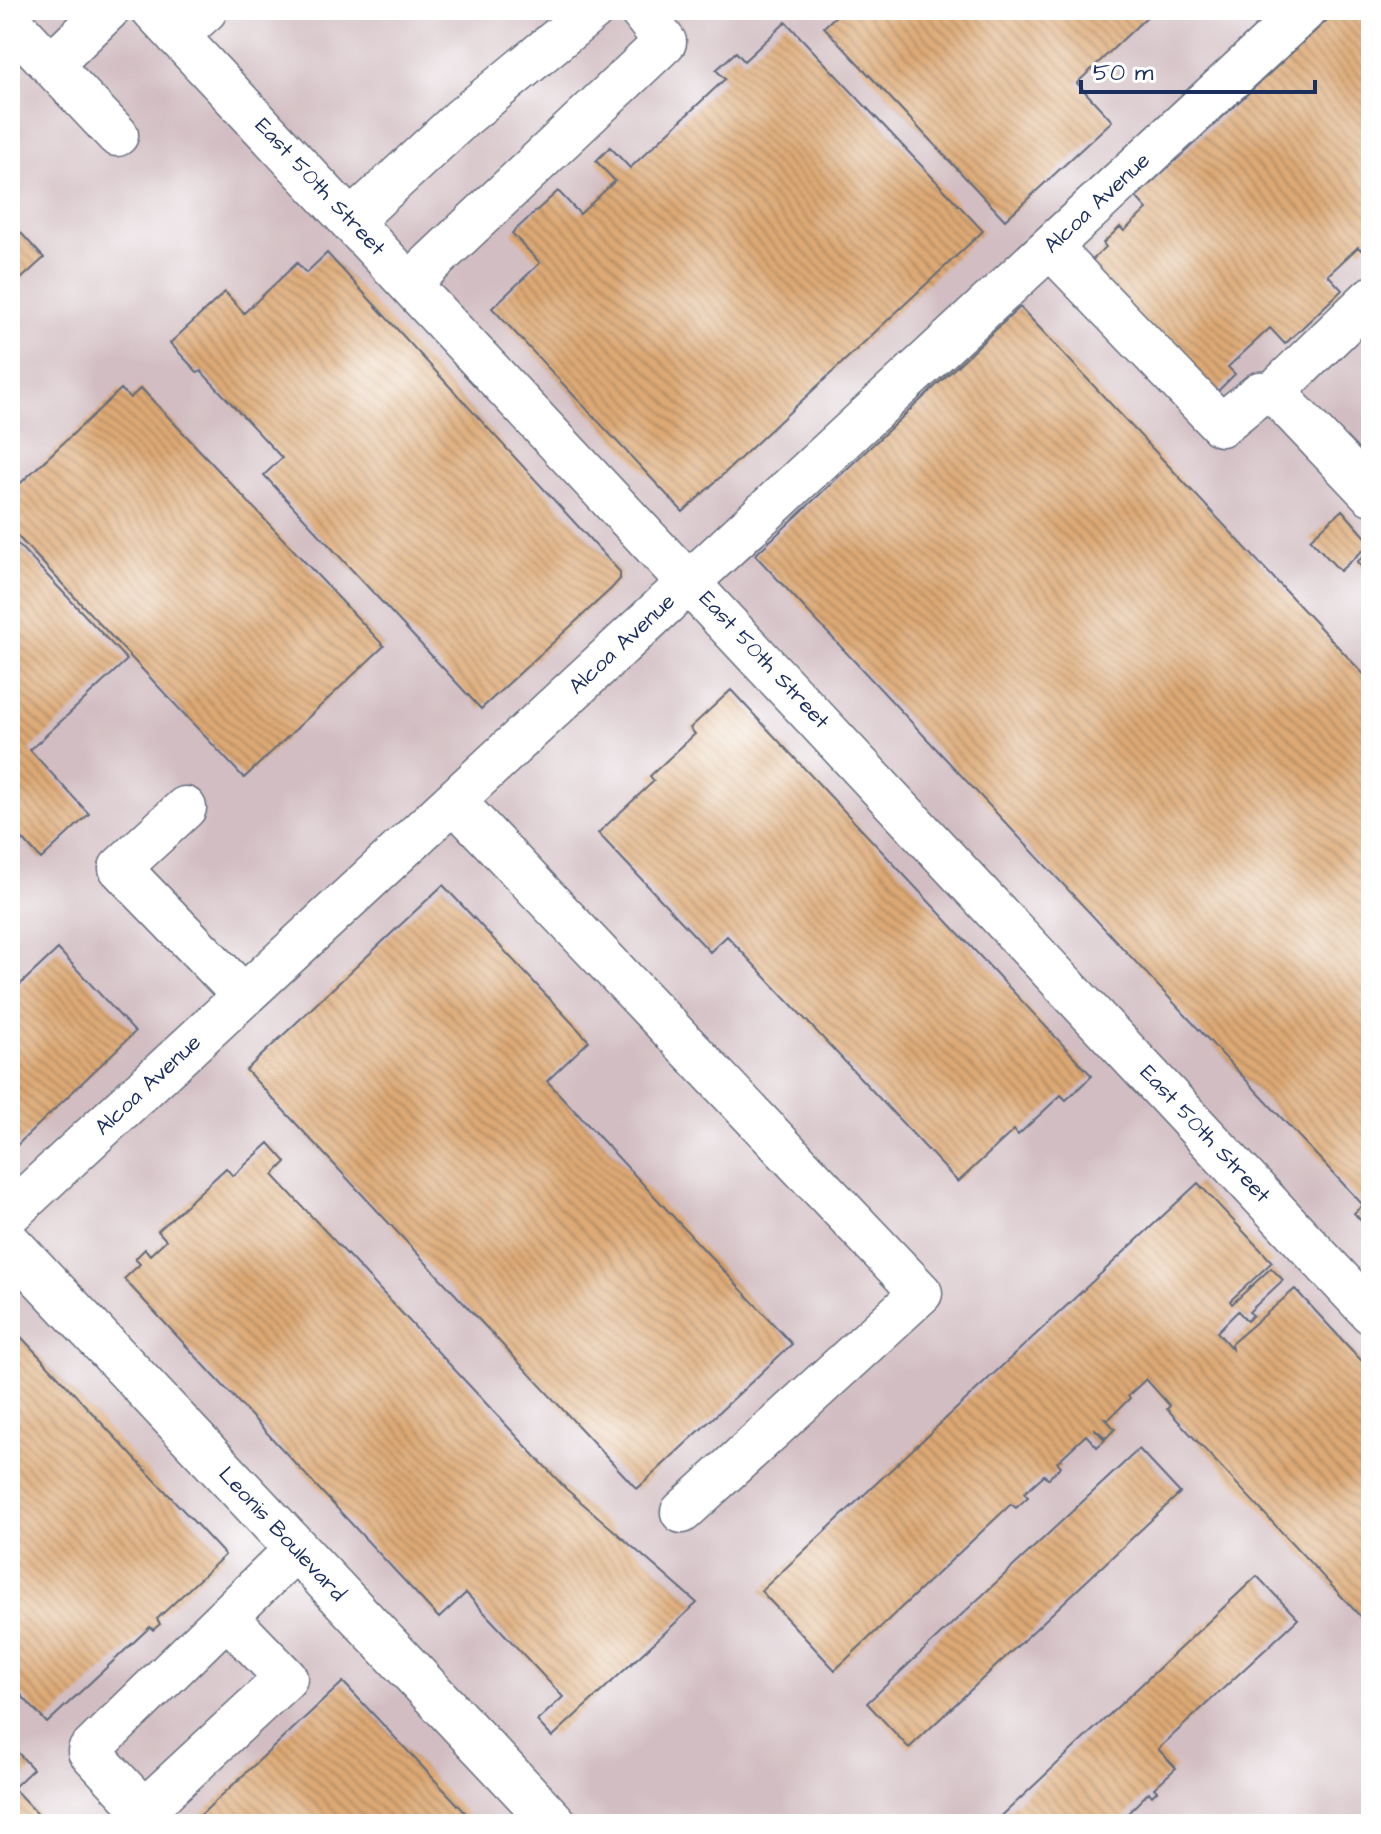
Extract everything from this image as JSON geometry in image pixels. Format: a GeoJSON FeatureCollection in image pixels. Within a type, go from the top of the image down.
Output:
{"type":"FeatureCollection","features":[{"type":"Feature","properties":{"kind":"main road","name":"Leonis Boulevard"},"geometry":{"type":"LineString","coordinates":[[10,1244],[555,1824]]}},
{"type":"Feature","properties":{"kind":"street"},"geometry":{"type":"LineString","coordinates":[[51,65],[108,10]]}},
{"type":"Feature","properties":{"kind":"street"},"geometry":{"type":"LineString","coordinates":[[351,221],[461,119],[593,10]]}},
{"type":"Feature","properties":{"kind":"street"},"geometry":{"type":"LineString","coordinates":[[410,283],[665,42],[640,10]]}},
{"type":"Feature","properties":{"kind":"street","name":"Alcoa Avenue"},"geometry":{"type":"LineString","coordinates":[[10,1213],[1305,10]]}},
{"type":"Feature","properties":{"kind":"street","name":"East 50th Street"},"geometry":{"type":"LineString","coordinates":[[178,19],[351,221],[1371,1313]]}},
{"type":"Feature","properties":{"kind":"street"},"geometry":{"type":"LineString","coordinates":[[10,21],[117,135]]}},
{"type":"Feature","properties":{"kind":"street"},"geometry":{"type":"LineString","coordinates":[[1050,247],[1221,425],[1260,393],[1274,392],[1371,298]]}},
{"type":"Feature","properties":{"kind":"street"},"geometry":{"type":"LineString","coordinates":[[1274,392],[1371,494]]}},
{"type":"Feature","properties":{"kind":"street"},"geometry":{"type":"LineString","coordinates":[[454,801],[921,1293],[682,1512]]}},
{"type":"Feature","properties":{"kind":"street"},"geometry":{"type":"LineString","coordinates":[[185,808],[120,868],[244,996]]}},
{"type":"Feature","properties":{"kind":"street"},"geometry":{"type":"LineString","coordinates":[[227,1617],[286,1678],[144,1810],[89,1751],[296,1549]]}},
{"type":"Feature","properties":{"kind":"shaded area"},"geometry":{"type":"Polygon","coordinates":[[[10,10],[1371,10],[1371,1824],[10,1824],[10,10]]]}},
{"type":"Feature","properties":{"kind":"building"},"geometry":{"type":"Polygon","coordinates":[[[842,10],[1154,10],[1077,83],[1112,121],[1005,220],[824,27],[842,10]]]}},
{"type":"Feature","properties":{"kind":"building"},"geometry":{"type":"Polygon","coordinates":[[[1338,10],[1371,10],[1371,241],[1361,250],[1358,247],[1328,275],[1342,290],[1285,344],[1270,328],[1228,367],[1235,374],[1211,398],[1083,269],[1106,247],[1103,243],[1120,227],[1124,231],[1147,209],[1136,197],[1338,10]]]}},
{"type":"Feature","properties":{"kind":"building"},"geometry":{"type":"Polygon","coordinates":[[[786,22],[983,231],[683,512],[492,308],[540,263],[512,233],[558,191],[580,214],[615,181],[596,161],[610,147],[630,168],[725,79],[716,70],[736,52],[744,61],[786,22]]]}},
{"type":"Feature","properties":{"kind":"building"},"geometry":{"type":"Polygon","coordinates":[[[10,221],[44,258],[10,289],[10,221]]]}},
{"type":"Feature","properties":{"kind":"building"},"geometry":{"type":"Polygon","coordinates":[[[327,253],[620,572],[620,579],[611,589],[481,709],[264,475],[282,458],[201,371],[198,373],[170,343],[225,292],[244,313],[297,263],[306,273],[327,253]]]}},
{"type":"Feature","properties":{"kind":"building"},"geometry":{"type":"Polygon","coordinates":[[[1020,307],[1371,682],[1371,1215],[1363,1223],[1354,1213],[1363,1205],[755,555],[1020,307]]]}},
{"type":"Feature","properties":{"kind":"building"},"geometry":{"type":"Polygon","coordinates":[[[141,388],[384,646],[244,778],[10,528],[10,493],[121,389],[130,398],[141,388]]]}},
{"type":"Feature","properties":{"kind":"building"},"geometry":{"type":"Polygon","coordinates":[[[1342,510],[1371,543],[1340,571],[1310,539],[1342,510]]]}},
{"type":"Feature","properties":{"kind":"building"},"geometry":{"type":"Polygon","coordinates":[[[10,536],[127,660],[30,750],[89,814],[41,859],[10,825],[10,536]]]}},
{"type":"Feature","properties":{"kind":"building"},"geometry":{"type":"Polygon","coordinates":[[[1371,550],[1371,577],[1357,562],[1371,550]]]}},
{"type":"Feature","properties":{"kind":"building"},"geometry":{"type":"Polygon","coordinates":[[[731,690],[1092,1076],[1066,1100],[1061,1095],[1018,1135],[1014,1130],[958,1182],[727,936],[710,952],[598,833],[654,781],[650,776],[695,734],[690,728],[731,690]]]}},
{"type":"Feature","properties":{"kind":"building"},"geometry":{"type":"Polygon","coordinates":[[[443,885],[589,1041],[547,1081],[792,1344],[637,1489],[246,1070],[443,885]]]}},
{"type":"Feature","properties":{"kind":"building"},"geometry":{"type":"Polygon","coordinates":[[[58,949],[135,1032],[10,1152],[10,994],[58,949]]]}},
{"type":"Feature","properties":{"kind":"building"},"geometry":{"type":"Polygon","coordinates":[[[269,1143],[286,1162],[273,1175],[565,1488],[697,1603],[552,1737],[537,1721],[563,1697],[466,1593],[439,1618],[124,1279],[140,1264],[135,1259],[145,1249],[150,1255],[166,1240],[158,1231],[226,1168],[233,1176],[269,1143]]]}},
{"type":"Feature","properties":{"kind":"building"},"geometry":{"type":"Polygon","coordinates":[[[1198,1183],[1272,1262],[1230,1301],[1232,1304],[1271,1268],[1283,1280],[1249,1312],[1253,1315],[1247,1321],[1238,1311],[1217,1332],[1232,1349],[1231,1344],[1295,1289],[1371,1371],[1371,1628],[1167,1409],[1170,1406],[1146,1379],[1109,1419],[1105,1418],[1115,1429],[1106,1438],[1094,1428],[1105,1440],[1097,1447],[1086,1435],[1057,1462],[1061,1466],[1048,1479],[1044,1475],[1024,1493],[1028,1497],[1016,1508],[1011,1504],[835,1670],[761,1591],[1198,1183]]]}},
{"type":"Feature","properties":{"kind":"building"},"geometry":{"type":"Polygon","coordinates":[[[10,1325],[225,1555],[157,1619],[160,1624],[153,1630],[150,1627],[47,1723],[10,1683],[10,1325]]]}},
{"type":"Feature","properties":{"kind":"building"},"geometry":{"type":"Polygon","coordinates":[[[1139,1449],[1180,1493],[909,1748],[867,1703],[1139,1449]]]}},
{"type":"Feature","properties":{"kind":"building"},"geometry":{"type":"Polygon","coordinates":[[[1257,1576],[1298,1619],[1158,1749],[1176,1768],[1154,1788],[1157,1791],[1152,1796],[1149,1792],[1126,1815],[1134,1824],[993,1824],[1257,1576]]]}},
{"type":"Feature","properties":{"kind":"building"},"geometry":{"type":"Polygon","coordinates":[[[343,1682],[476,1824],[191,1824],[343,1682]]]}},
{"type":"Feature","properties":{"kind":"building"},"geometry":{"type":"Polygon","coordinates":[[[10,1744],[33,1769],[13,1788],[47,1824],[10,1824],[10,1744]]]}}]}
